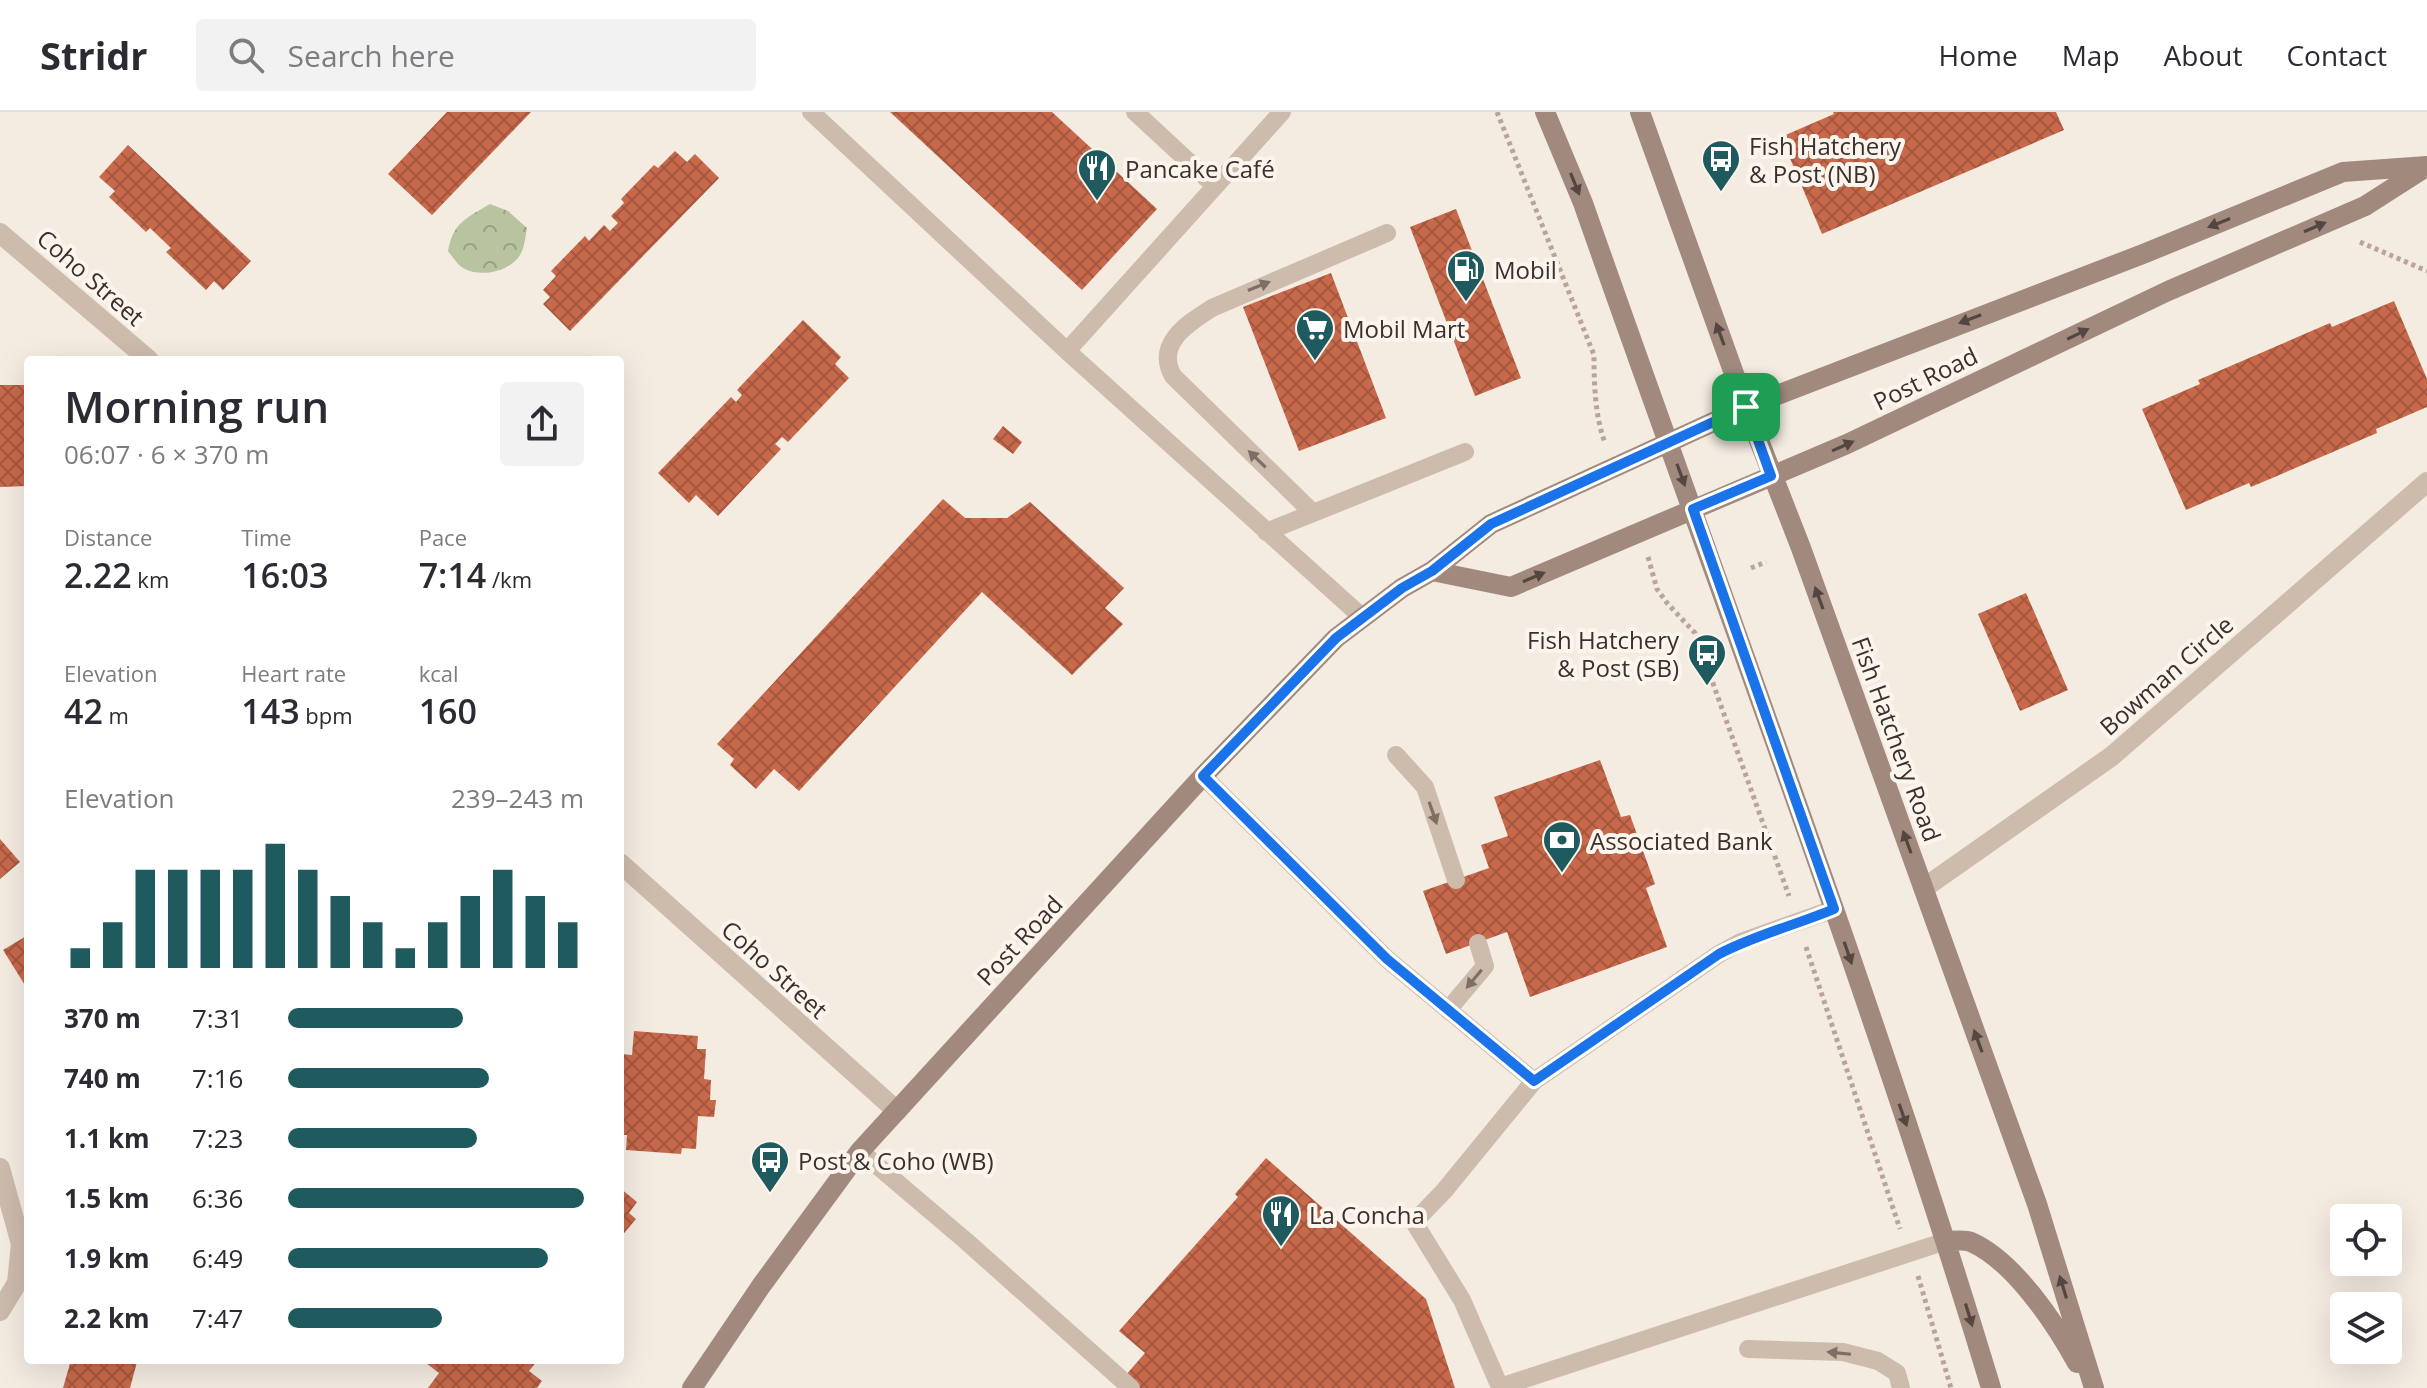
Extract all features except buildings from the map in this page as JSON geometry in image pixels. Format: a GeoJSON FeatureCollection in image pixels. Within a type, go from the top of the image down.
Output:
{"type":"FeatureCollection","features":[{"type":"Feature","properties":{"kind":"street"},"geometry":{"type":"LineString","coordinates":[[1545,112],[1583,203],[1834,909],[1946,1241],[1991,1388]]}},
{"type":"Feature","properties":{"kind":"street","name":"Fish Hatchery Road"},"geometry":{"type":"LineString","coordinates":[[1640,112],[2037,1204],[2092,1388]]}},
{"type":"Feature","properties":{"kind":"street","name":"Post Road"},"geometry":{"type":"LineString","coordinates":[[1432,571],[1511,587],[1847,444],[2168,291],[2365,206],[2427,166]]}},
{"type":"Feature","properties":{"kind":"street","name":"Post Road"},"geometry":{"type":"LineString","coordinates":[[692,1388],[761,1286],[860,1151],[1203,776],[1317,657],[1362,617],[1432,571],[1491,524],[1746,407],[2143,254],[2343,172],[2427,166]]}},
{"type":"Feature","properties":{"kind":"street","name":"Coho Street"},"geometry":{"type":"LineString","coordinates":[[0,233],[144,356]]}},
{"type":"Feature","properties":{"kind":"street","name":"Bowman Circle"},"geometry":{"type":"LineString","coordinates":[[1924,888],[2112,756],[2427,482]]}},
{"type":"Feature","properties":{"kind":"street","name":"Coho Street"},"geometry":{"type":"LineString","coordinates":[[624,867],[897,1111]]}},
{"type":"Feature","properties":{"kind":"street"},"geometry":{"type":"LineString","coordinates":[[0,1168],[21,1244],[17,1283],[0,1311]]}},
{"type":"Feature","properties":{"kind":"street"},"geometry":{"type":"LineString","coordinates":[[1946,1241],[1968,1240],[2007,1268],[2060,1332],[2092,1388]]}},
{"type":"Feature","properties":{"kind":"lane"},"geometry":{"type":"LineString","coordinates":[[811,112],[1067,351],[1362,617]]}},
{"type":"Feature","properties":{"kind":"lane"},"geometry":{"type":"LineString","coordinates":[[1135,112],[1215,186]]}},
{"type":"Feature","properties":{"kind":"lane"},"geometry":{"type":"LineString","coordinates":[[1067,351],[1282,112]]}},
{"type":"Feature","properties":{"kind":"lane"},"geometry":{"type":"LineString","coordinates":[[1313,513],[1173,376],[1167,366],[1167,355],[1170,344],[1181,331],[1212,308],[1387,233]]}},
{"type":"Feature","properties":{"kind":"lane"},"geometry":{"type":"LineString","coordinates":[[1266,532],[1465,452]]}},
{"type":"Feature","properties":{"kind":"lane"},"geometry":{"type":"LineString","coordinates":[[1396,755],[1425,787],[1456,880]]}},
{"type":"Feature","properties":{"kind":"lane"},"geometry":{"type":"LineString","coordinates":[[1203,776],[1387,959],[1534,1081]]}},
{"type":"Feature","properties":{"kind":"lane"},"geometry":{"type":"LineString","coordinates":[[1834,909],[1741,942],[1719,954],[1534,1081],[1444,1191],[1414,1222],[1462,1300],[1500,1388],[1946,1241]]}},
{"type":"Feature","properties":{"kind":"lane"},"geometry":{"type":"LineString","coordinates":[[1448,1010],[1485,966],[1478,943]]}},
{"type":"Feature","properties":{"kind":"lane"},"geometry":{"type":"LineString","coordinates":[[860,1151],[1131,1388]]}},
{"type":"Feature","properties":{"kind":"lane"},"geometry":{"type":"LineString","coordinates":[[1748,1349],[1843,1352],[1878,1361],[1897,1373],[1901,1388]]}},
{"type":"Feature","properties":{"kind":"path"},"geometry":{"type":"LineString","coordinates":[[1497,112],[1594,355],[1600,431],[1614,468]]}},
{"type":"Feature","properties":{"kind":"path"},"geometry":{"type":"LineString","coordinates":[[2360,242],[2427,271]]}},
{"type":"Feature","properties":{"kind":"path"},"geometry":{"type":"LineString","coordinates":[[1638,532],[1657,589],[1695,633],[1787,889]]}},
{"type":"Feature","properties":{"kind":"path"},"geometry":{"type":"LineString","coordinates":[[1751,568],[1766,562]]}},
{"type":"Feature","properties":{"kind":"path"},"geometry":{"type":"LineString","coordinates":[[1808,954],[1900,1228]]}},
{"type":"Feature","properties":{"kind":"path"},"geometry":{"type":"LineString","coordinates":[[1919,1279],[1951,1388]]}},
{"type":"Feature","properties":{"kind":"green space"},"geometry":{"type":"Polygon","coordinates":[[[490,204],[508,211],[527,228],[523,247],[513,263],[500,270],[486,273],[465,269],[448,251],[453,234],[462,222],[490,204]]]}},
{"type":"Feature","properties":{"kind":"place","name":"Fish Hatchery & Post (NB)"},"geometry":{"type":"Point","coordinates":[1721,193]}},
{"type":"Feature","properties":{"kind":"place","name":"Pancake Café"},"geometry":{"type":"Point","coordinates":[1097,202]}},
{"type":"Feature","properties":{"kind":"place","name":"Mobil"},"geometry":{"type":"Point","coordinates":[1466,303]}},
{"type":"Feature","properties":{"kind":"place","name":"Mobil Mart"},"geometry":{"type":"Point","coordinates":[1315,362]}},
{"type":"Feature","properties":{"kind":"place","name":"Fish Hatchery & Post (SB)"},"geometry":{"type":"Point","coordinates":[1707,687]}},
{"type":"Feature","properties":{"kind":"place","name":"Associated Bank"},"geometry":{"type":"Point","coordinates":[1562,874]}},
{"type":"Feature","properties":{"kind":"place","name":"Post & Coho (WB)"},"geometry":{"type":"Point","coordinates":[770,1194]}},
{"type":"Feature","properties":{"kind":"place","name":"La Concha"},"geometry":{"type":"Point","coordinates":[1281,1248]}},
{"type":"Feature","properties":{"kind":"route"},"geometry":{"type":"LineString","coordinates":[[1746,407],[1771,476],[1693,509],[1834,909],[1741,942],[1719,954],[1534,1081],[1387,959],[1203,776],[1336,638],[1402,588],[1432,571],[1491,524],[1746,407]]}}]}
